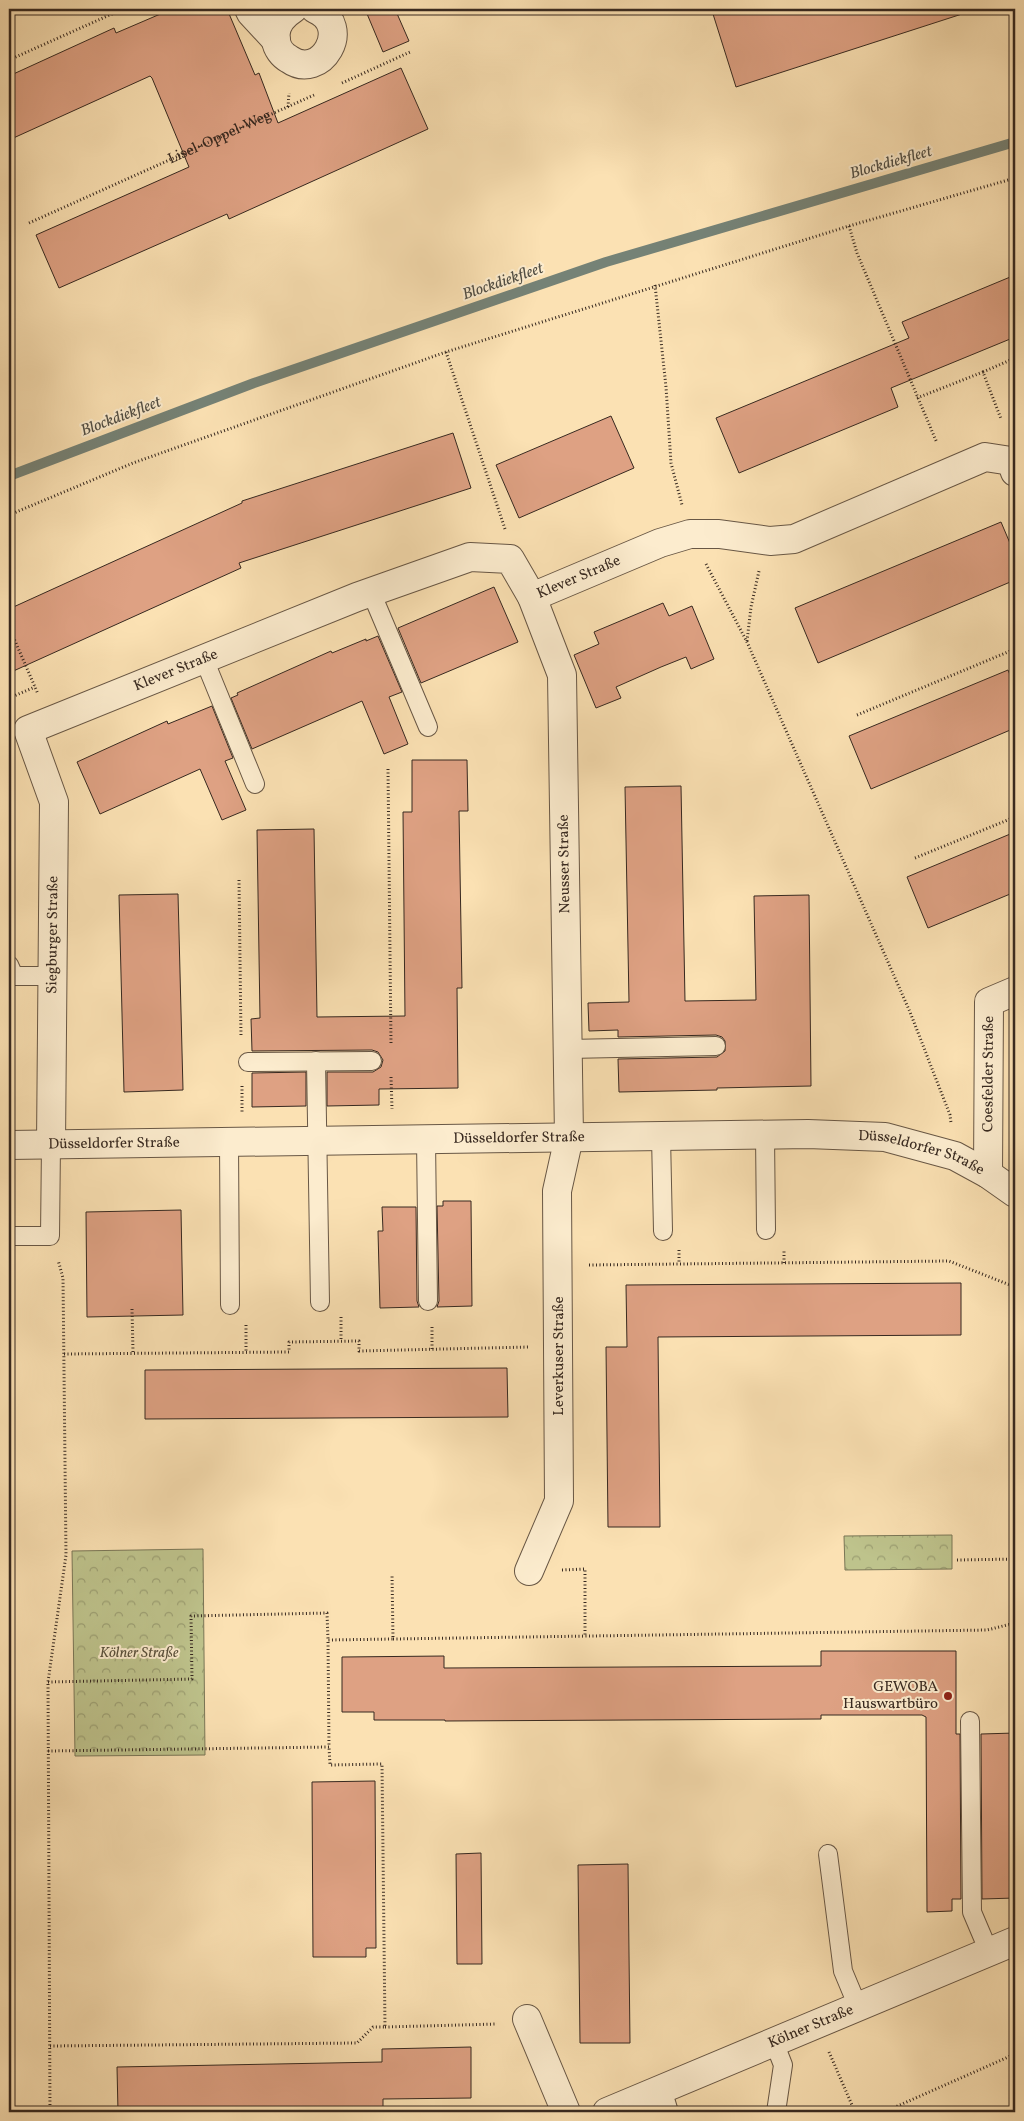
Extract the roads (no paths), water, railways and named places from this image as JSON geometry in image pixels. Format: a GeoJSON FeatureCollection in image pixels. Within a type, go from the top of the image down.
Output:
{"type":"FeatureCollection","features":[{"type":"Feature","properties":{"kind":"street"},"geometry":{"type":"LineString","coordinates":[[249,9],[276,40]]}},
{"type":"Feature","properties":{"kind":"street"},"geometry":{"type":"LineString","coordinates":[[293,9],[285,14],[279,22],[276,40],[279,49],[292,61],[301,64],[311,64],[320,60],[331,46],[332,26],[328,18],[315,9]]}},
{"type":"Feature","properties":{"kind":"street","name":"Klever Straße"},"geometry":{"type":"LineString","coordinates":[[40,726],[371,592],[470,557],[510,559],[532,597],[660,543],[690,534],[719,534],[770,541],[794,539],[985,457],[1013,466]]}},
{"type":"Feature","properties":{"kind":"street","name":"Neusser Straße"},"geometry":{"type":"LineString","coordinates":[[532,597],[562,675],[570,1137]]}},
{"type":"Feature","properties":{"kind":"street","name":"Siegburger Straße"},"geometry":{"type":"LineString","coordinates":[[40,726],[54,802],[52,1144]]}},
{"type":"Feature","properties":{"kind":"street","name":"Coesfelder Straße"},"geometry":{"type":"LineString","coordinates":[[988,1174],[989,1002],[1015,991]]}},
{"type":"Feature","properties":{"kind":"street","name":"Düsseldorfer Straße"},"geometry":{"type":"LineString","coordinates":[[9,1145],[808,1134],[885,1137],[955,1156],[988,1174],[1015,1194]]}},
{"type":"Feature","properties":{"kind":"street","name":"Leverkuser Straße"},"geometry":{"type":"LineString","coordinates":[[529,1571],[559,1501],[557,1191],[570,1137]]}},
{"type":"Feature","properties":{"kind":"street","name":"Kölner Straße"},"geometry":{"type":"LineString","coordinates":[[607,2112],[666,2101],[774,2042],[1015,1941]]}},
{"type":"Feature","properties":{"kind":"street"},"geometry":{"type":"LineString","coordinates":[[527,2018],[566,2112]]}},
{"type":"Feature","properties":{"kind":"lane"},"geometry":{"type":"LineString","coordinates":[[371,592],[428,728]]}},
{"type":"Feature","properties":{"kind":"lane"},"geometry":{"type":"LineString","coordinates":[[204,659],[254,784]]}},
{"type":"Feature","properties":{"kind":"lane"},"geometry":{"type":"LineString","coordinates":[[9,964],[14,976],[53,976]]}},
{"type":"Feature","properties":{"kind":"lane"},"geometry":{"type":"LineString","coordinates":[[568,1049],[716,1046]]}},
{"type":"Feature","properties":{"kind":"lane"},"geometry":{"type":"LineString","coordinates":[[316,1061],[320,1302]]}},
{"type":"Feature","properties":{"kind":"lane"},"geometry":{"type":"LineString","coordinates":[[245,1070],[316,1061],[372,1061]]}},
{"type":"Feature","properties":{"kind":"lane"},"geometry":{"type":"LineString","coordinates":[[764,1135],[766,1230]]}},
{"type":"Feature","properties":{"kind":"lane"},"geometry":{"type":"LineString","coordinates":[[661,1136],[663,1231]]}},
{"type":"Feature","properties":{"kind":"lane"},"geometry":{"type":"LineString","coordinates":[[426,1139],[428,1301]]}},
{"type":"Feature","properties":{"kind":"lane"},"geometry":{"type":"LineString","coordinates":[[230,1305],[235,1142]]}},
{"type":"Feature","properties":{"kind":"lane"},"geometry":{"type":"LineString","coordinates":[[9,1236],[50,1236],[52,1144]]}},
{"type":"Feature","properties":{"kind":"lane"},"geometry":{"type":"LineString","coordinates":[[970,1720],[972,1912],[989,1952]]}},
{"type":"Feature","properties":{"kind":"lane"},"geometry":{"type":"LineString","coordinates":[[828,1854],[843,1971],[858,2007]]}},
{"type":"Feature","properties":{"kind":"lane"},"geometry":{"type":"LineString","coordinates":[[774,2042],[783,2065],[776,2112]]}},
{"type":"Feature","properties":{"kind":"waterway","name":"Blockdiekfleet"},"geometry":{"type":"LineString","coordinates":[[9,476],[254,383],[606,262],[1015,142]]}},
{"type":"Feature","properties":{"kind":"place","name":"GEWOBA Hauswartbüro"},"geometry":{"type":"Point","coordinates":[948,1696]}}]}
